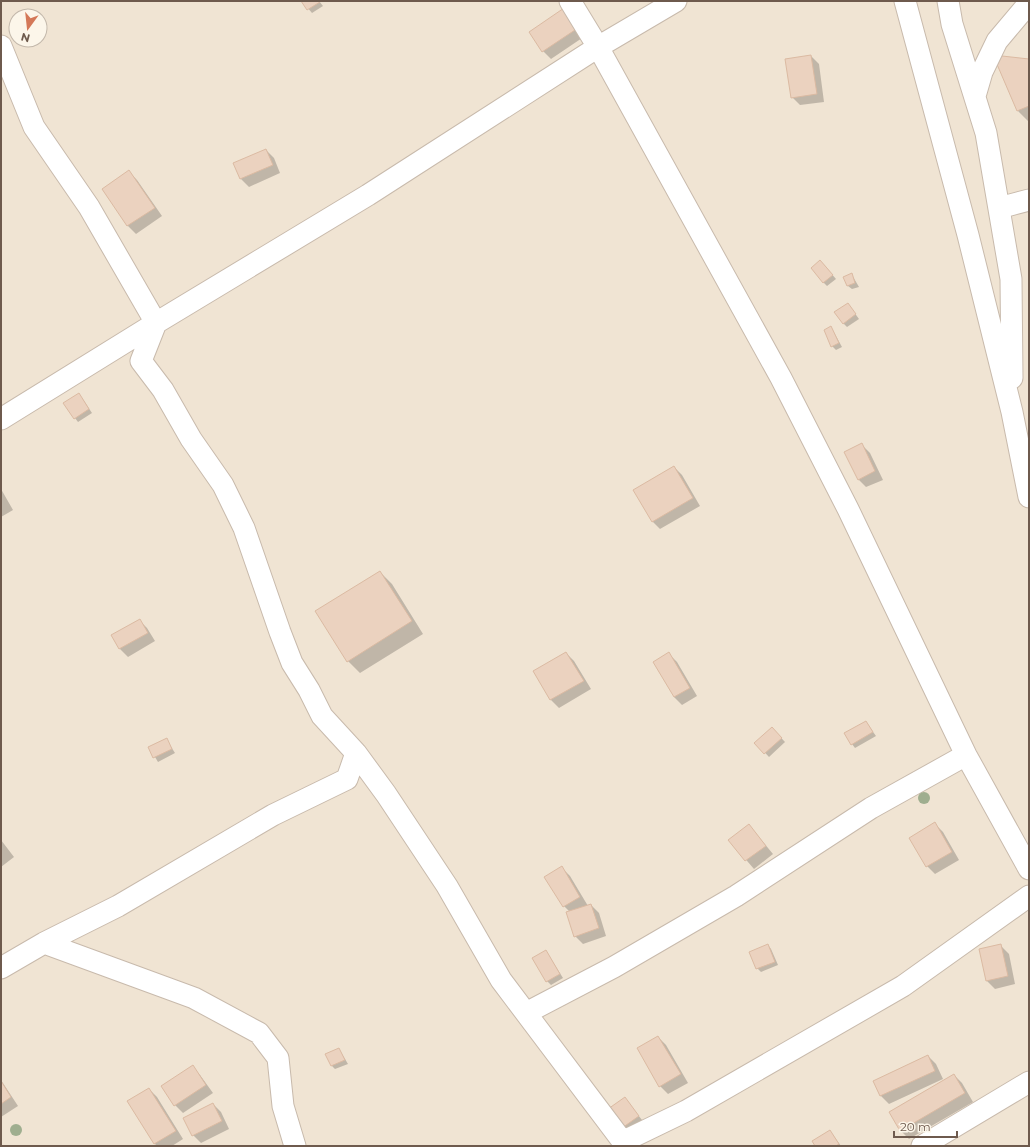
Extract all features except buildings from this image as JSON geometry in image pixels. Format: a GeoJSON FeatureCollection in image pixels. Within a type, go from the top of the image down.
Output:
{"type":"FeatureCollection","features":[{"type":"Feature","properties":{"kind":"street"},"geometry":{"type":"LineString","coordinates":[[570,1],[598,47],[781,378],[848,509],[966,755],[1029,869]]}},
{"type":"Feature","properties":{"kind":"street"},"geometry":{"type":"LineString","coordinates":[[1,420],[156,323],[368,195],[598,47],[676,1]]}},
{"type":"Feature","properties":{"kind":"street"},"geometry":{"type":"LineString","coordinates":[[905,1],[968,236],[1026,469],[1029,497]]}},
{"type":"Feature","properties":{"kind":"street"},"geometry":{"type":"LineString","coordinates":[[948,1],[952,24],[986,133],[1011,279],[1012,412]]}},
{"type":"Feature","properties":{"kind":"street"},"geometry":{"type":"LineString","coordinates":[[974,96],[982,72],[997,41],[1029,3]]}},
{"type":"Feature","properties":{"kind":"street"},"geometry":{"type":"LineString","coordinates":[[2,48],[34,127],[89,207],[156,323]]}},
{"type":"Feature","properties":{"kind":"street"},"geometry":{"type":"LineString","coordinates":[[999,208],[1029,200]]}},
{"type":"Feature","properties":{"kind":"street"},"geometry":{"type":"LineString","coordinates":[[156,323],[141,361],[163,390],[191,439],[223,485],[244,528],[292,663],[310,690],[322,716],[356,752],[386,794],[447,886],[501,980],[624,1144],[686,1111],[903,986],[1029,896]]}},
{"type":"Feature","properties":{"kind":"street"},"geometry":{"type":"LineString","coordinates":[[1,968],[44,943],[118,906],[273,815],[347,779],[356,752]]}},
{"type":"Feature","properties":{"kind":"street"},"geometry":{"type":"LineString","coordinates":[[526,1013],[614,967],[736,896],[871,808],[966,755]]}},
{"type":"Feature","properties":{"kind":"street"},"geometry":{"type":"LineString","coordinates":[[347,779],[386,794]]}},
{"type":"Feature","properties":{"kind":"street"},"geometry":{"type":"LineString","coordinates":[[44,943],[194,998],[259,1033],[278,1058],[283,1106],[295,1146]]}},
{"type":"Feature","properties":{"kind":"street"},"geometry":{"type":"LineString","coordinates":[[922,1146],[1029,1082]]}},
{"type":"Feature","properties":{"kind":"shaded area"},"geometry":{"type":"Polygon","coordinates":[[[1,1],[1029,1],[1029,1146],[1,1146],[1,1]]]}}]}
